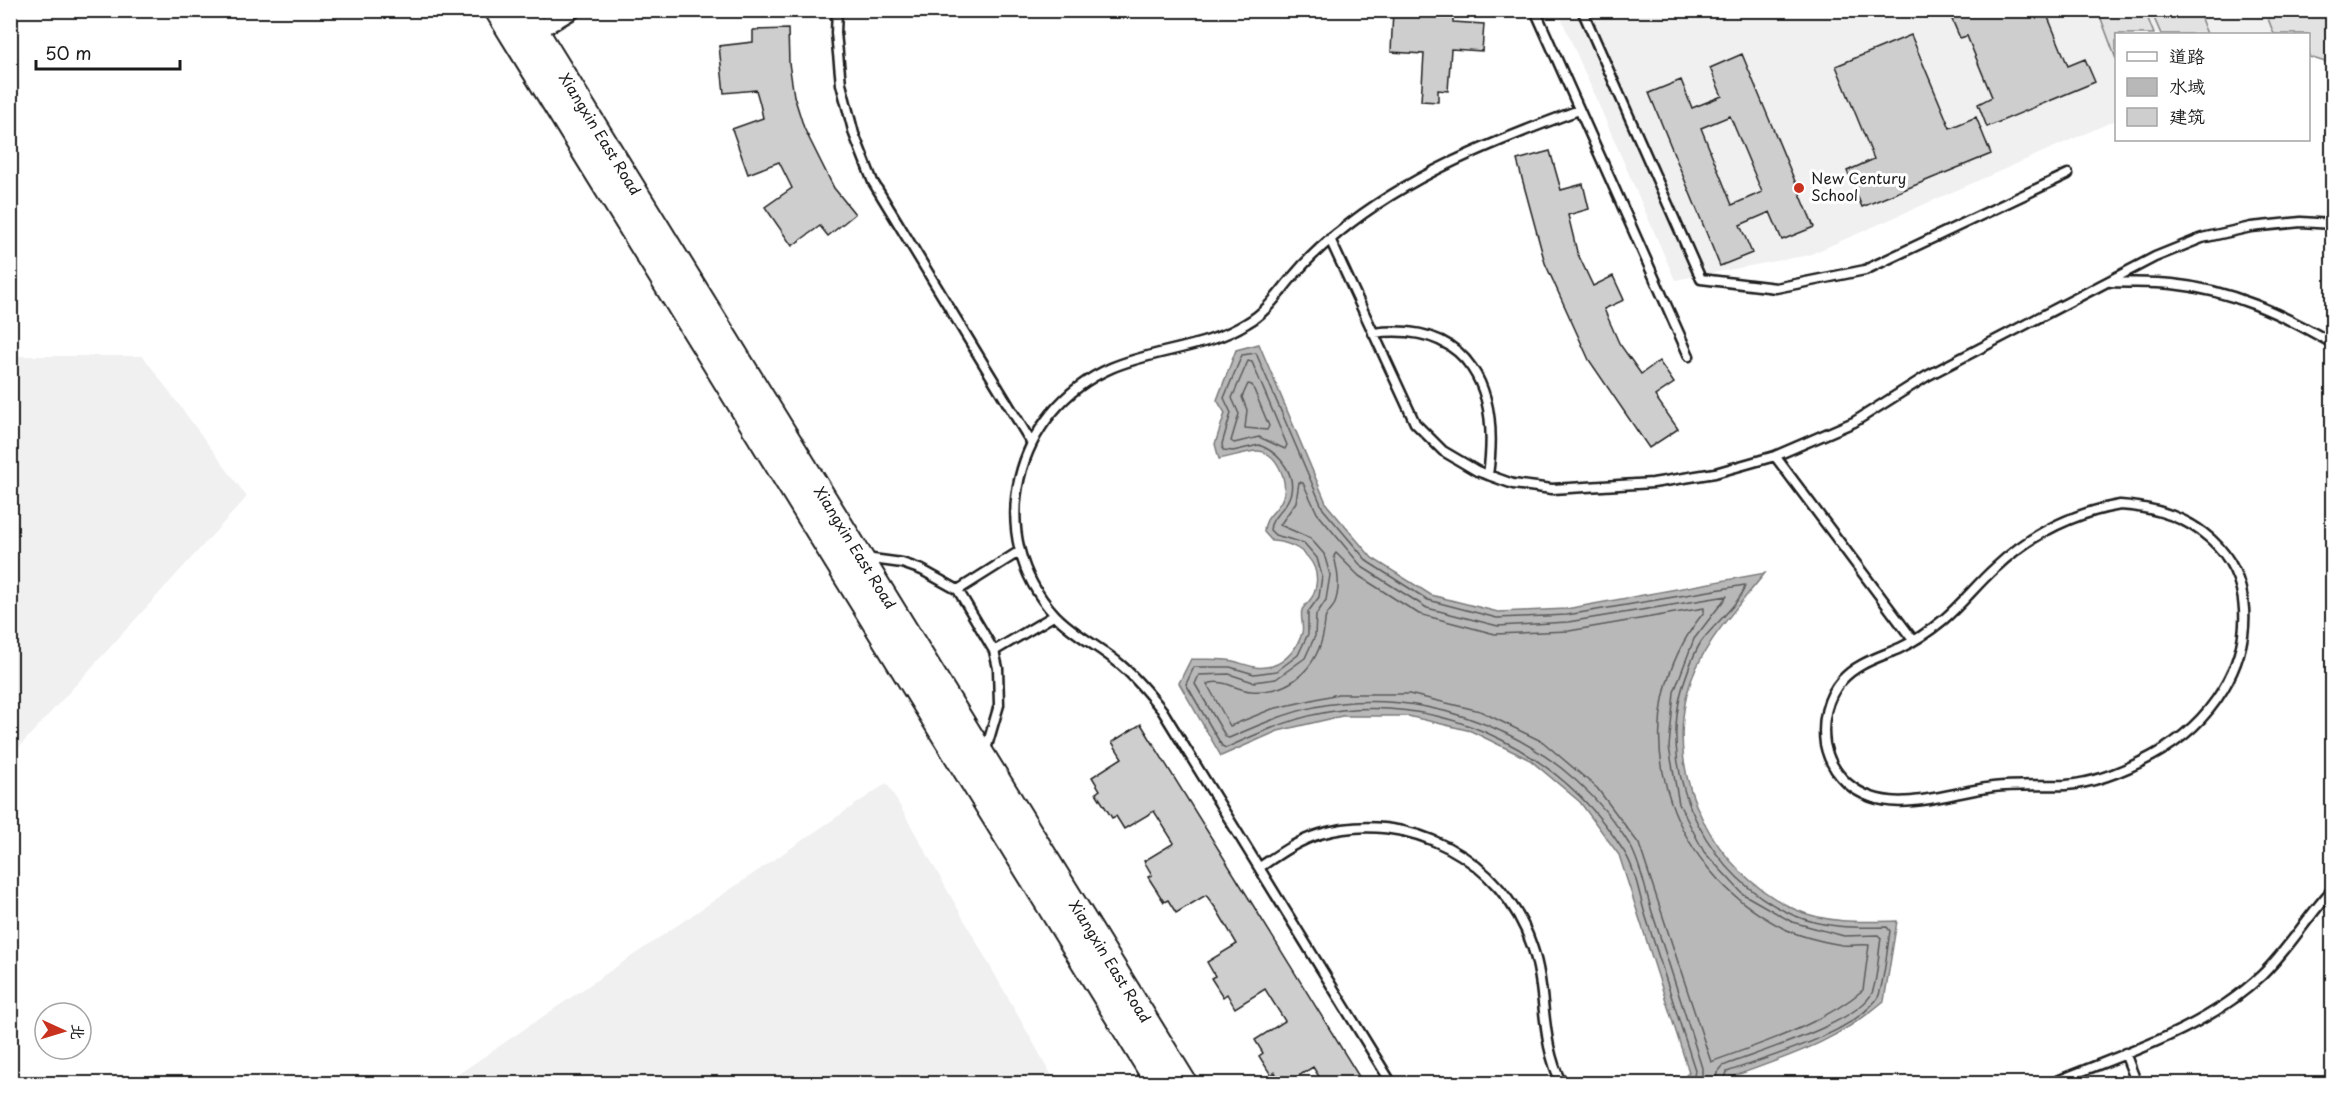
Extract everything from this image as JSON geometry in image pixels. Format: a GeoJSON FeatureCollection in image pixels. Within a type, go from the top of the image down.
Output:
{"type":"FeatureCollection","features":[{"type":"Feature","properties":{"kind":"street","name":"Xiangxin East Road"},"geometry":{"type":"LineString","coordinates":[[497,10],[526,37],[861,557],[1185,1083]]}},
{"type":"Feature","properties":{"kind":"street","name":"Xiangxin East Road"},"geometry":{"type":"LineString","coordinates":[[523,10],[526,37],[1159,1083]]}},
{"type":"Feature","properties":{"kind":"street"},"geometry":{"type":"LineString","coordinates":[[526,37],[572,10]]}},
{"type":"Feature","properties":{"kind":"lane"},"geometry":{"type":"LineString","coordinates":[[837,10],[836,33],[841,84],[854,134],[873,182],[1031,442]]}},
{"type":"Feature","properties":{"kind":"lane"},"geometry":{"type":"LineString","coordinates":[[1535,10],[1689,356]]}},
{"type":"Feature","properties":{"kind":"lane"},"geometry":{"type":"LineString","coordinates":[[1582,10],[1701,279],[1776,288],[1865,270],[2068,174]]}},
{"type":"Feature","properties":{"kind":"lane"},"geometry":{"type":"LineString","coordinates":[[1392,1083],[1162,710],[1122,666],[1075,633],[1055,615],[1040,596],[1020,551],[1015,514],[1018,477],[1031,442],[1052,411],[1079,385],[1112,368],[1223,336],[1249,323],[1271,304],[1290,280],[1330,238],[1374,205],[1440,168],[1508,136],[1579,110]]}},
{"type":"Feature","properties":{"kind":"lane"},"geometry":{"type":"LineString","coordinates":[[1330,238],[1415,423],[1443,451],[1488,475],[1513,484],[1552,489],[1653,483],[1715,473],[1775,456],[1854,422],[1927,376],[2111,282],[2155,257],[2202,238],[2251,227],[2301,222],[2332,224]]}},
{"type":"Feature","properties":{"kind":"lane"},"geometry":{"type":"LineString","coordinates":[[2111,282],[2172,284],[2231,295],[2288,317],[2332,343]]}},
{"type":"Feature","properties":{"kind":"lane"},"geometry":{"type":"LineString","coordinates":[[1374,333],[1400,330],[1427,334],[1451,346],[1471,364],[1483,390],[1491,418],[1492,447],[1488,475]]}},
{"type":"Feature","properties":{"kind":"lane"},"geometry":{"type":"LineString","coordinates":[[1775,456],[1913,640]]}},
{"type":"Feature","properties":{"kind":"lane"},"geometry":{"type":"LineString","coordinates":[[2120,505],[2148,507],[2175,515],[2199,530],[2220,549],[2235,572],[2244,604],[2244,636],[2236,668],[2221,696],[2190,729],[2154,755],[2113,774],[2070,785],[2015,785],[1960,791],[1906,803],[1881,802],[1857,792],[1839,776],[1827,753],[1823,728],[1828,703],[1841,681],[1861,665],[1913,640],[1944,619],[1997,566],[2042,533],[2092,509],[2120,505]]}},
{"type":"Feature","properties":{"kind":"lane"},"geometry":{"type":"LineString","coordinates":[[958,590],[1020,551]]}},
{"type":"Feature","properties":{"kind":"lane"},"geometry":{"type":"LineString","coordinates":[[861,557],[902,563],[922,570],[958,590],[994,651],[998,669],[999,705],[991,740],[983,756]]}},
{"type":"Feature","properties":{"kind":"lane"},"geometry":{"type":"LineString","coordinates":[[994,651],[1055,615]]}},
{"type":"Feature","properties":{"kind":"lane"},"geometry":{"type":"LineString","coordinates":[[1260,867],[1288,848],[1319,835],[1352,828],[1386,828],[1420,834],[1451,848],[1479,867],[1503,891],[1520,917],[1532,946],[1540,976],[1547,1042],[1563,1083]]}},
{"type":"Feature","properties":{"kind":"lane"},"geometry":{"type":"LineString","coordinates":[[2050,1083],[2201,1020],[2233,1000],[2262,975],[2332,890]]}},
{"type":"Feature","properties":{"kind":"lane"},"geometry":{"type":"LineString","coordinates":[[2125,1053],[2138,1083]]}},
{"type":"Feature","properties":{"kind":"shaded area","name":"New Century School"},"geometry":{"type":"Polygon","coordinates":[[[2265,10],[2274,33],[2115,33],[2115,120],[1809,255],[1675,280],[1558,11],[2265,10]]]}},
{"type":"Feature","properties":{"kind":"shaded area"},"geometry":{"type":"Polygon","coordinates":[[[2115,11],[2145,11],[2154,33],[2115,33],[2115,56],[2100,16],[2115,11]]]}},
{"type":"Feature","properties":{"kind":"shaded area"},"geometry":{"type":"Polygon","coordinates":[[[2151,11],[2198,11],[2207,33],[2161,33],[2151,11]]]}},
{"type":"Feature","properties":{"kind":"shaded area"},"geometry":{"type":"Polygon","coordinates":[[[2265,11],[2332,11],[2332,64],[2310,57],[2310,33],[2274,33],[2265,11]]]}},
{"type":"Feature","properties":{"kind":"shaded area"},"geometry":{"type":"Polygon","coordinates":[[[11,356],[143,356],[247,497],[11,756],[11,356]]]}},
{"type":"Feature","properties":{"kind":"shaded area"},"geometry":{"type":"Polygon","coordinates":[[[887,783],[1056,1083],[445,1083],[887,783]]]}},
{"type":"Feature","properties":{"kind":"water"},"geometry":{"type":"Polygon","coordinates":[[[1259,344],[1327,505],[1372,558],[1431,595],[1498,612],[1566,609],[1765,573],[1709,645],[1700,660],[1687,694],[1682,727],[1684,759],[1691,791],[1703,820],[1720,848],[1741,872],[1766,893],[1794,909],[1832,920],[1897,921],[1884,1001],[1829,1038],[1729,1078],[1728,1083],[1679,1083],[1689,1072],[1619,855],[1580,802],[1530,760],[1471,731],[1408,716],[1342,716],[1278,731],[1221,756],[1179,683],[1191,659],[1228,660],[1261,667],[1272,666],[1282,661],[1291,653],[1300,638],[1302,610],[1312,597],[1316,584],[1316,574],[1308,557],[1292,546],[1272,541],[1264,532],[1266,521],[1283,497],[1284,482],[1275,461],[1270,455],[1256,451],[1219,459],[1215,444],[1225,413],[1217,400],[1236,350],[1259,344]]]}},
{"type":"Feature","properties":{"kind":"building"},"geometry":{"type":"Polygon","coordinates":[[[1427,10],[1453,10],[1453,22],[1484,24],[1482,51],[1451,49],[1448,91],[1438,90],[1438,102],[1421,101],[1424,54],[1391,52],[1393,11],[1427,14],[1427,10]]]}},
{"type":"Feature","properties":{"kind":"building"},"geometry":{"type":"Polygon","coordinates":[[[1966,10],[2045,10],[2068,66],[2085,59],[2095,82],[1987,127],[1978,104],[1992,97],[1967,36],[1960,38],[1951,17],[1966,10]]]}},
{"type":"Feature","properties":{"kind":"building"},"geometry":{"type":"Polygon","coordinates":[[[788,29],[789,63],[794,96],[804,128],[834,188],[855,214],[828,236],[820,226],[792,246],[765,207],[792,188],[779,162],[748,174],[732,129],[763,118],[760,104],[756,90],[724,93],[719,46],[753,42],[753,30],[788,29]]]}},
{"type":"Feature","properties":{"kind":"building"},"geometry":{"type":"Polygon","coordinates":[[[1911,35],[1950,128],[1976,117],[1991,154],[1862,207],[1847,171],[1874,159],[1836,66],[1911,35]]]}},
{"type":"Feature","properties":{"kind":"building"},"geometry":{"type":"Polygon","coordinates":[[[1742,54],[1814,227],[1782,240],[1770,212],[1740,225],[1752,253],[1720,266],[1649,93],[1681,80],[1692,108],[1722,96],[1710,68],[1742,54]],[[1730,116],[1701,128],[1732,205],[1762,192],[1730,116]]]}},
{"type":"Feature","properties":{"kind":"building"},"geometry":{"type":"Polygon","coordinates":[[[1550,151],[1561,190],[1583,184],[1589,209],[1568,215],[1577,252],[1593,286],[1613,276],[1624,300],[1604,309],[1619,343],[1641,374],[1659,361],[1674,383],[1655,396],[1678,429],[1649,448],[1589,360],[1545,263],[1517,160],[1550,151]]]}},
{"type":"Feature","properties":{"kind":"building"},"geometry":{"type":"Polygon","coordinates":[[[1141,724],[1363,1083],[1323,1083],[1313,1067],[1287,1083],[1281,1083],[1275,1072],[1271,1075],[1259,1056],[1263,1053],[1255,1040],[1285,1021],[1265,989],[1235,1008],[1227,994],[1223,997],[1211,978],[1215,976],[1207,962],[1237,944],[1217,910],[1206,895],[1176,913],[1168,900],[1164,902],[1148,877],[1152,875],[1144,861],[1174,843],[1154,811],[1124,829],[1116,816],[1112,818],[1096,793],[1100,790],[1092,777],[1122,758],[1112,742],[1141,724]]]}},
{"type":"Feature","properties":{"kind":"place","name":"New Century School"},"geometry":{"type":"Point","coordinates":[1799,188]}}]}
